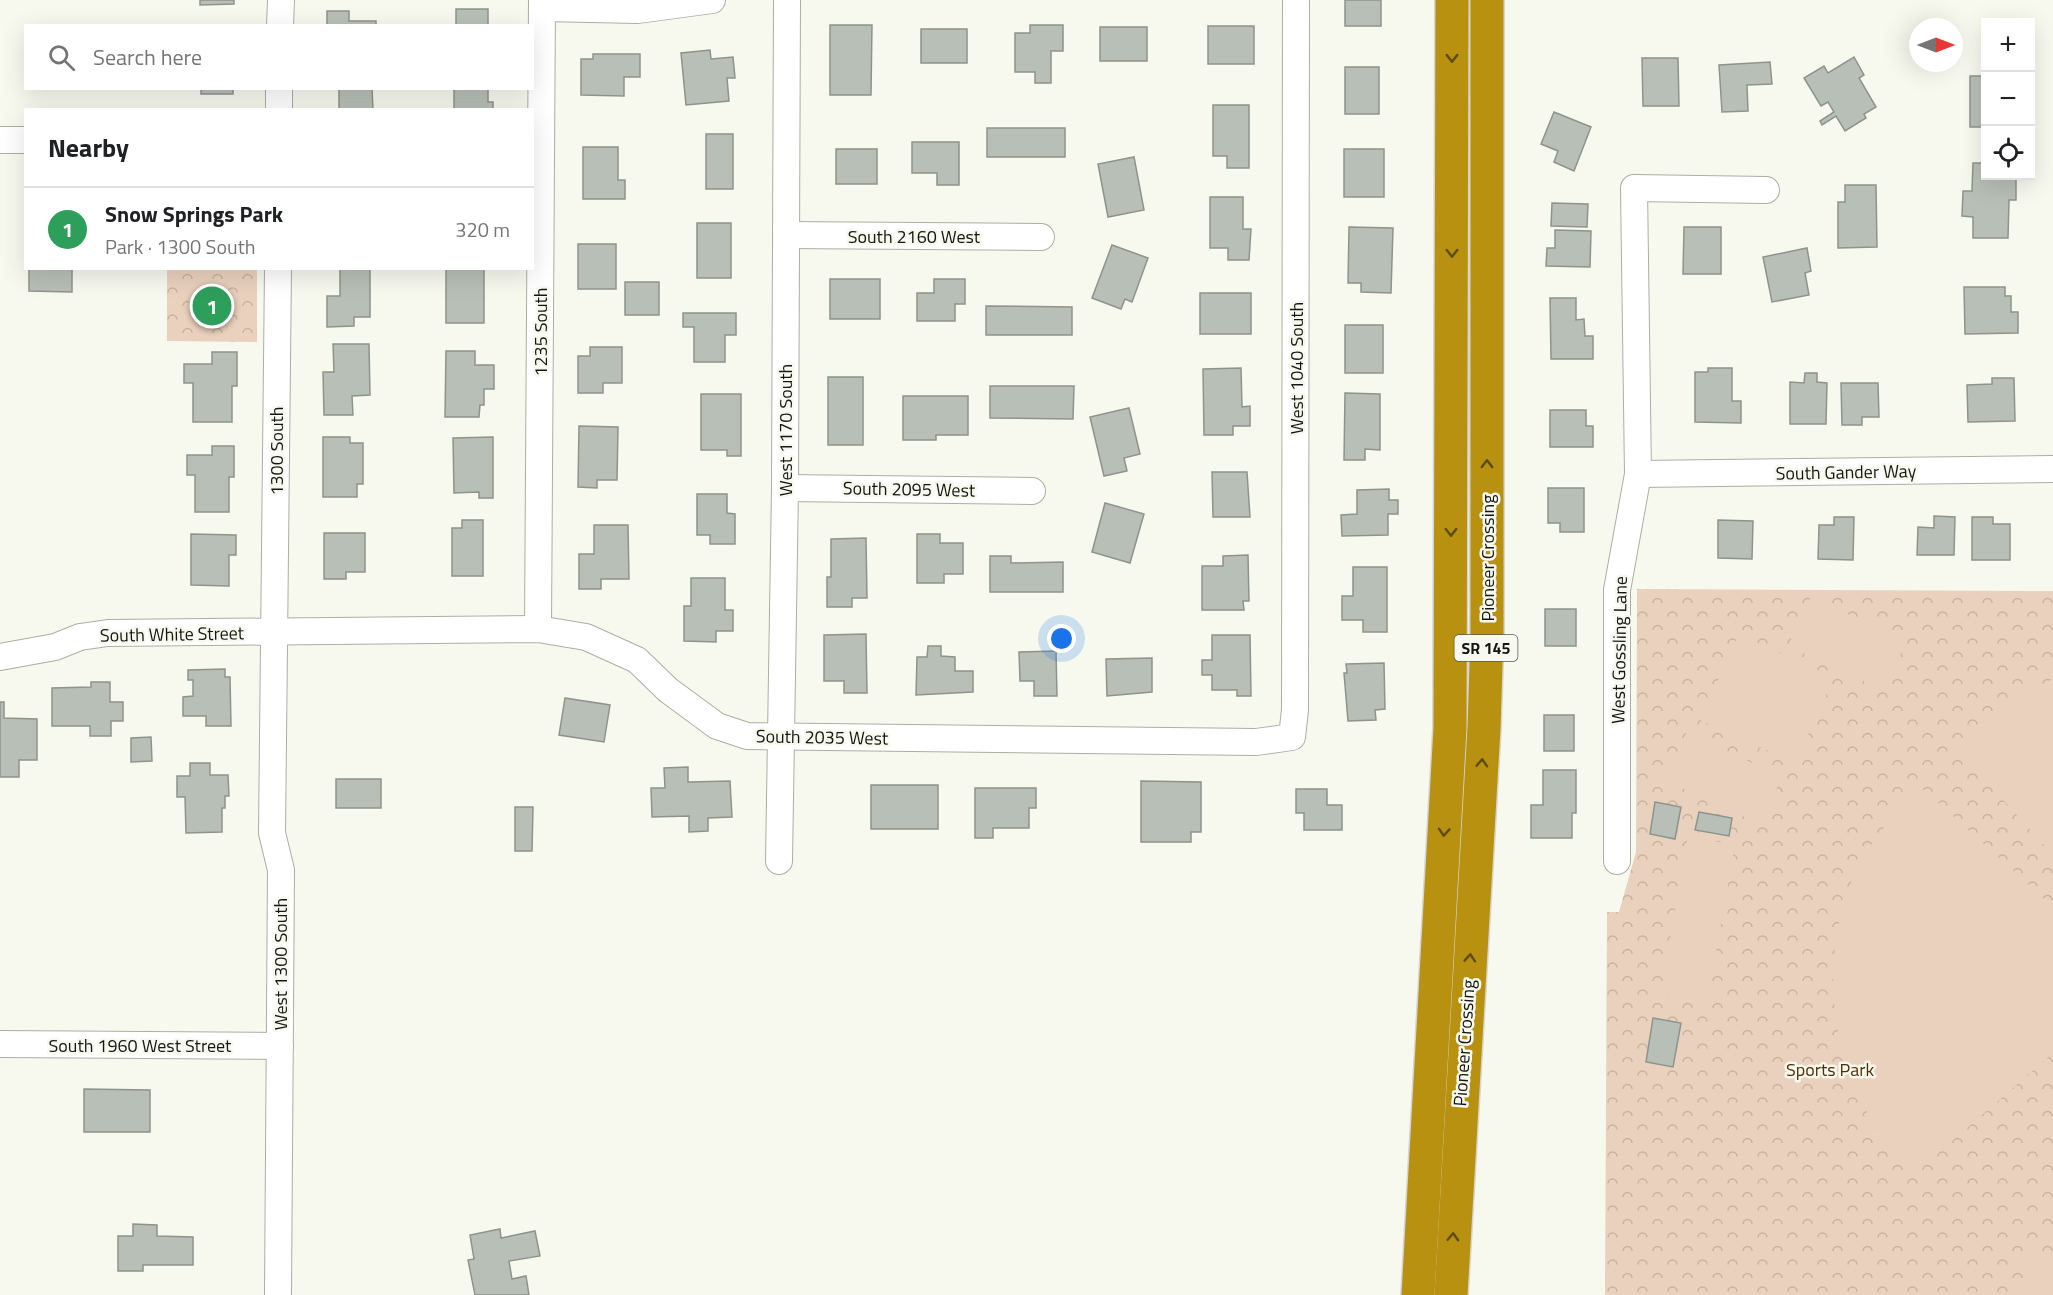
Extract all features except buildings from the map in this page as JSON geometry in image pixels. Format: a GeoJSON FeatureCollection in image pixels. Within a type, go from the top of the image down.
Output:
{"type":"FeatureCollection","features":[{"type":"Feature","properties":{"kind":"highway","name":"Pioneer Crossing"},"geometry":{"type":"LineString","coordinates":[[1418,1295],[1450,728],[1452,0]]}},
{"type":"Feature","properties":{"kind":"highway","name":"Pioneer Crossing"},"geometry":{"type":"LineString","coordinates":[[1451,1295],[1486,657],[1487,0]]}},
{"type":"Feature","properties":{"kind":"street"},"geometry":{"type":"LineString","coordinates":[[280,24],[281,0]]}},
{"type":"Feature","properties":{"kind":"street"},"geometry":{"type":"LineString","coordinates":[[542,4],[638,10],[712,0]]}},
{"type":"Feature","properties":{"kind":"street","name":"West 1170 South"},"geometry":{"type":"LineString","coordinates":[[779,861],[785,488],[787,0]]}},
{"type":"Feature","properties":{"kind":"street","name":"West 1040 South"},"geometry":{"type":"LineString","coordinates":[[1292,737],[1295,710],[1296,0]]}},
{"type":"Feature","properties":{"kind":"street","name":"1235 South"},"geometry":{"type":"LineString","coordinates":[[538,629],[542,4]]}},
{"type":"Feature","properties":{"kind":"street"},"geometry":{"type":"LineString","coordinates":[[279,90],[279,108]]}},
{"type":"Feature","properties":{"kind":"street"},"geometry":{"type":"LineString","coordinates":[[0,140],[24,140]]}},
{"type":"Feature","properties":{"kind":"street","name":"West Gossling Lane"},"geometry":{"type":"LineString","coordinates":[[1617,861],[1617,590],[1638,474],[1634,188],[1766,190]]}},
{"type":"Feature","properties":{"kind":"street","name":"South 2160 West"},"geometry":{"type":"LineString","coordinates":[[786,235],[1041,237]]}},
{"type":"Feature","properties":{"kind":"street","name":"1300 South"},"geometry":{"type":"LineString","coordinates":[[275,634],[278,270]]}},
{"type":"Feature","properties":{"kind":"street","name":"South Gander Way"},"geometry":{"type":"LineString","coordinates":[[1638,474],[2053,469]]}},
{"type":"Feature","properties":{"kind":"street","name":"South 2095 West"},"geometry":{"type":"LineString","coordinates":[[785,488],[1032,491]]}},
{"type":"Feature","properties":{"kind":"street","name":"South 2035 West"},"geometry":{"type":"LineString","coordinates":[[275,634],[538,629],[586,637],[637,660],[668,690],[717,726],[747,736],[1256,742],[1292,737]]}},
{"type":"Feature","properties":{"kind":"street","name":"South White Street"},"geometry":{"type":"LineString","coordinates":[[0,657],[55,647],[80,637],[108,633],[275,634]]}},
{"type":"Feature","properties":{"kind":"street","name":"West 1300 South"},"geometry":{"type":"LineString","coordinates":[[275,634],[272,833],[281,870],[278,1295]]}},
{"type":"Feature","properties":{"kind":"street","name":"South 1960 West Street"},"geometry":{"type":"LineString","coordinates":[[0,1044],[280,1046]]}},
{"type":"Feature","properties":{"kind":"green space"},"geometry":{"type":"Polygon","coordinates":[[[167,270],[257,270],[257,342],[167,341],[167,270]]]}},
{"type":"Feature","properties":{"kind":"green space","name":"Sports Park"},"geometry":{"type":"Polygon","coordinates":[[[1637,589],[2053,591],[2053,1295],[1605,1295],[1607,912],[1619,912],[1636,852],[1637,589]]]}},
{"type":"Feature","properties":{"kind":"green space"},"geometry":{"type":"Polygon","coordinates":[[[1811,597],[1906,642],[1883,690],[1788,646],[1811,597]]]}},
{"type":"Feature","properties":{"kind":"green space"},"geometry":{"type":"Polygon","coordinates":[[[1739,634],[1834,678],[1795,763],[1700,720],[1739,634]]]}},
{"type":"Feature","properties":{"kind":"green space"},"geometry":{"type":"Polygon","coordinates":[[[2053,679],[2053,855],[1956,748],[2001,709],[2053,679]]]}},
{"type":"Feature","properties":{"kind":"green space"},"geometry":{"type":"Polygon","coordinates":[[[1687,732],[1782,777],[1760,824],[1665,780],[1687,732]]]}},
{"type":"Feature","properties":{"kind":"green space"},"geometry":{"type":"Polygon","coordinates":[[[1924,790],[2053,907],[2053,1053],[1918,1171],[1894,1149],[1870,1117],[1851,1079],[1839,1038],[1834,996],[1835,953],[1842,911],[1856,872],[1897,810],[1916,793],[1924,790]]]}},
{"type":"Feature","properties":{"kind":"green space"},"geometry":{"type":"Polygon","coordinates":[[[1688,836],[1735,845],[1707,1002],[1661,993],[1688,836]]]}},
{"type":"Feature","properties":{"kind":"green space"},"geometry":{"type":"Polygon","coordinates":[[[2024,1258],[2053,1258],[2053,1295],[2025,1295],[2024,1258]]]}},
{"type":"Feature","properties":{"kind":"place","name":"Snow Springs Park"},"geometry":{"type":"Point","coordinates":[212,306]}}]}
